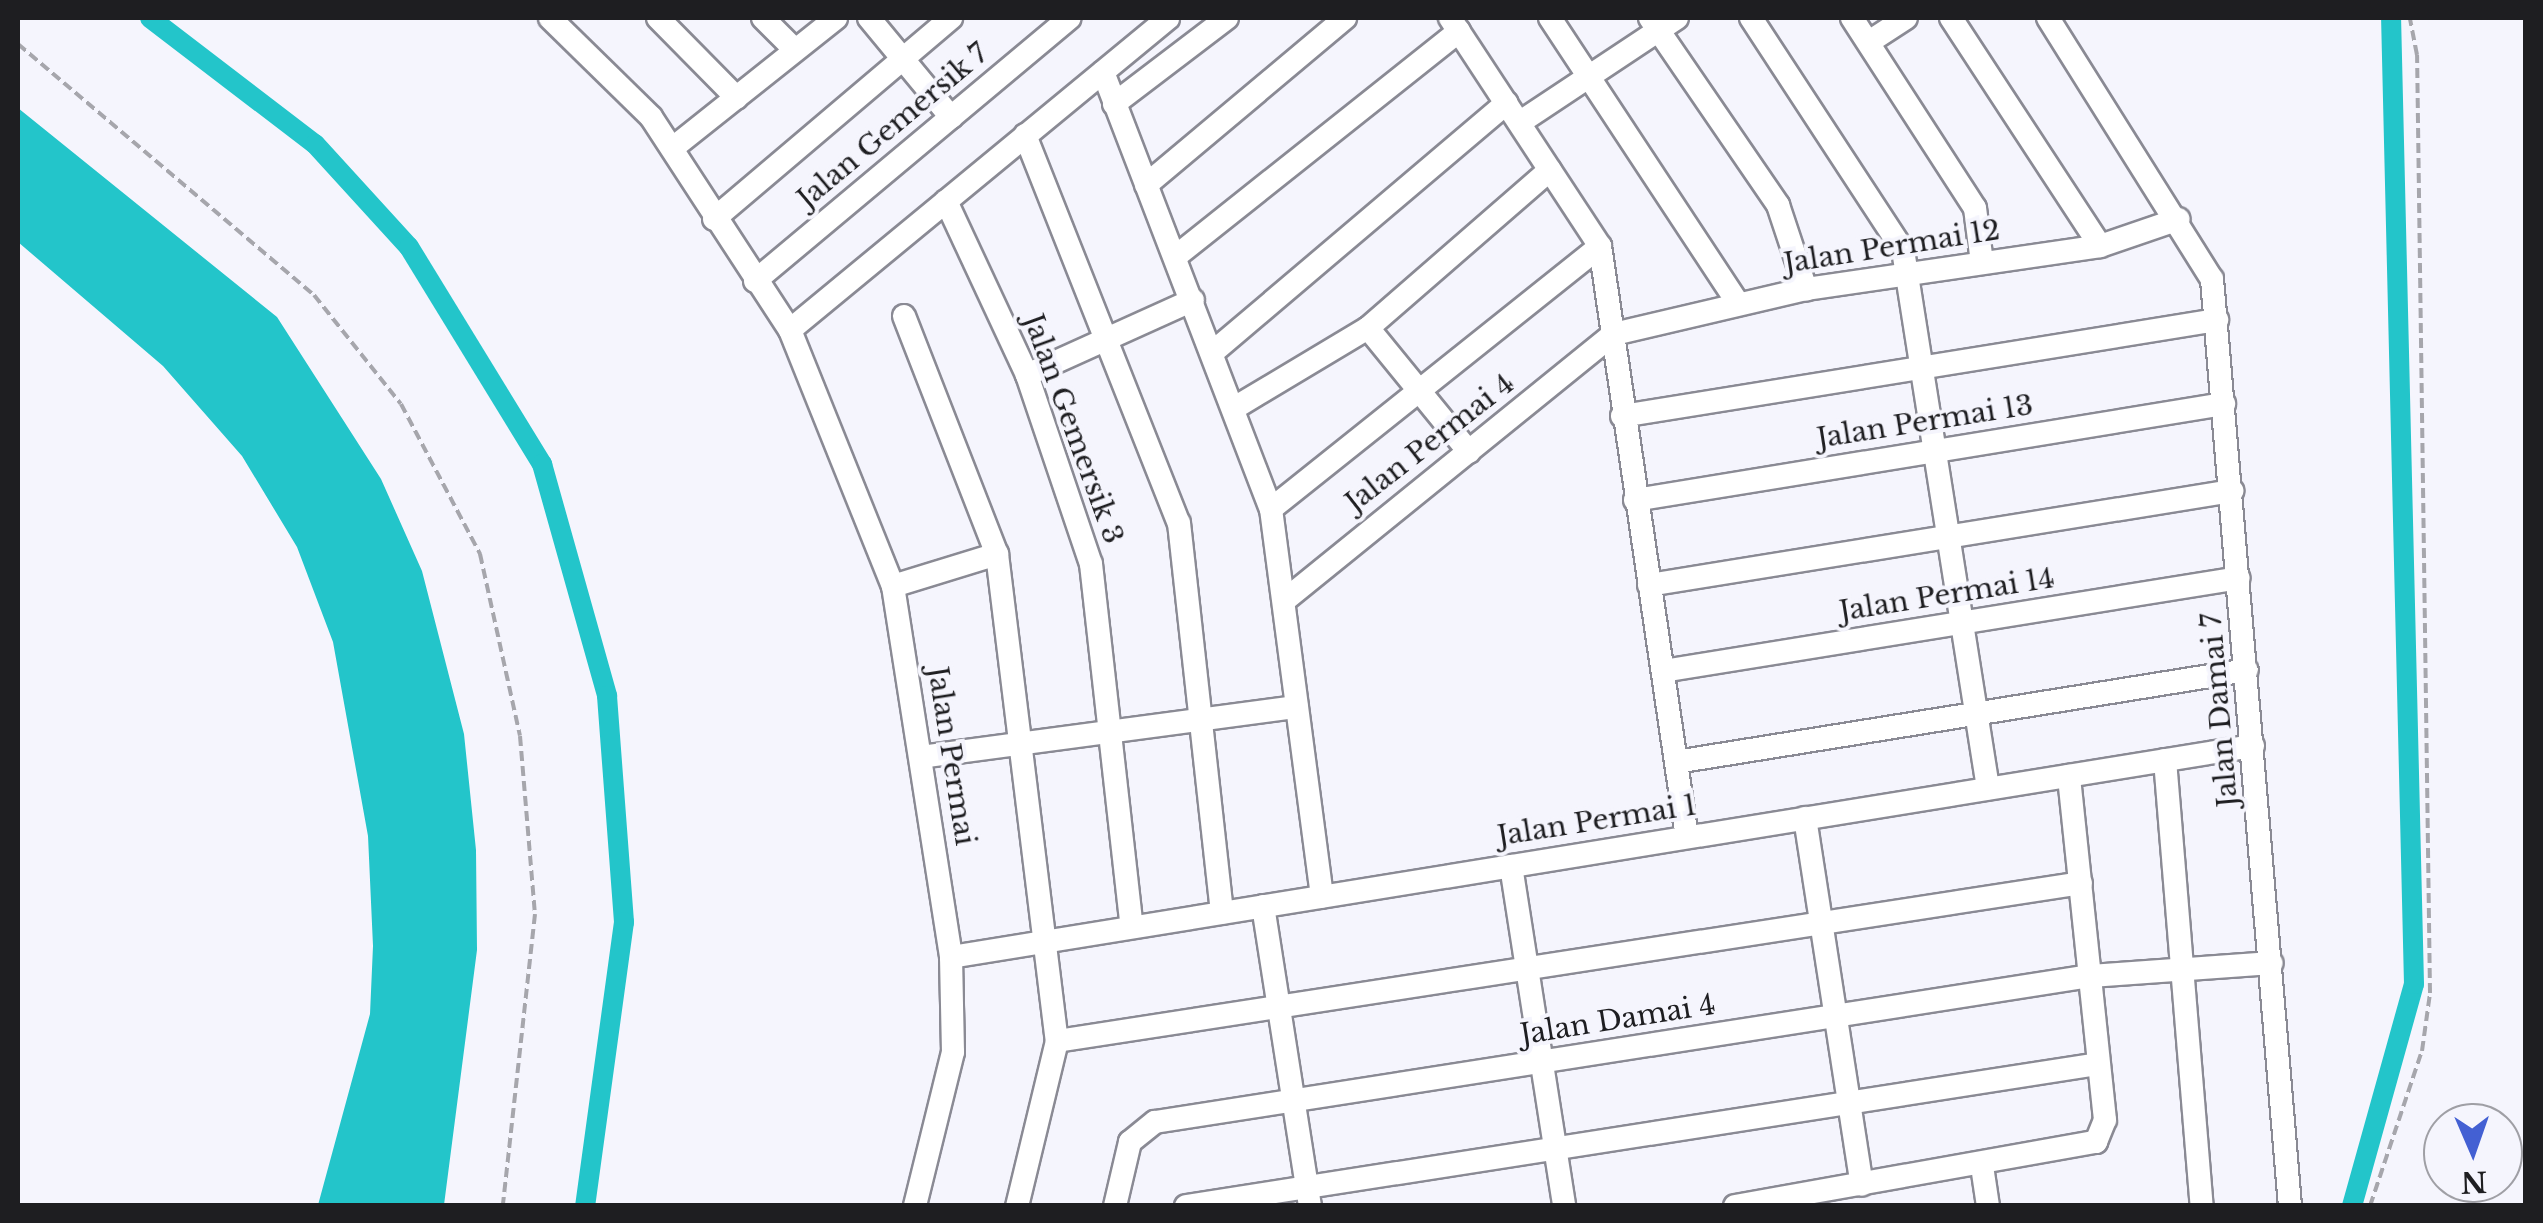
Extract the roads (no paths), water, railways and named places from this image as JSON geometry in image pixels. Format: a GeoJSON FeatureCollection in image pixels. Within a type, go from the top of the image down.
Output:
{"type":"FeatureCollection","features":[{"type":"Feature","properties":{"kind":"street","name":"Jalan Permai"},"geometry":{"type":"LineString","coordinates":[[550,18],[674,147],[714,219],[790,330],[893,586],[951,957],[948,1086],[915,1206]]}},
{"type":"Feature","properties":{"kind":"street"},"geometry":{"type":"LineString","coordinates":[[658,18],[737,98]]}},
{"type":"Feature","properties":{"kind":"street"},"geometry":{"type":"LineString","coordinates":[[763,18],[796,50]]}},
{"type":"Feature","properties":{"kind":"street"},"geometry":{"type":"LineString","coordinates":[[674,147],[836,18]]}},
{"type":"Feature","properties":{"kind":"street"},"geometry":{"type":"LineString","coordinates":[[870,18],[951,116]]}},
{"type":"Feature","properties":{"kind":"street"},"geometry":{"type":"LineString","coordinates":[[714,219],[952,18]]}},
{"type":"Feature","properties":{"kind":"street","name":"Jalan Gemersik 7"},"geometry":{"type":"LineString","coordinates":[[755,282],[1070,18]]}},
{"type":"Feature","properties":{"kind":"street"},"geometry":{"type":"LineString","coordinates":[[790,330],[1168,18]]}},
{"type":"Feature","properties":{"kind":"street"},"geometry":{"type":"LineString","coordinates":[[1114,104],[1227,18]]}},
{"type":"Feature","properties":{"kind":"street"},"geometry":{"type":"LineString","coordinates":[[1146,184],[1345,18]]}},
{"type":"Feature","properties":{"kind":"street"},"geometry":{"type":"LineString","coordinates":[[1550,18],[1738,303]]}},
{"type":"Feature","properties":{"kind":"street"},"geometry":{"type":"LineString","coordinates":[[1751,18],[1903,250],[1988,788]]}},
{"type":"Feature","properties":{"kind":"street"},"geometry":{"type":"LineString","coordinates":[[1852,18],[1975,208],[1982,263]]}},
{"type":"Feature","properties":{"kind":"street"},"geometry":{"type":"LineString","coordinates":[[1868,42],[1906,18]]}},
{"type":"Feature","properties":{"kind":"street"},"geometry":{"type":"LineString","coordinates":[[1952,18],[2100,246]]}},
{"type":"Feature","properties":{"kind":"street","name":"Jalan Damai 7"},"geometry":{"type":"LineString","coordinates":[[2048,18],[2179,219],[2212,278],[2290,1206]]}},
{"type":"Feature","properties":{"kind":"street"},"geometry":{"type":"LineString","coordinates":[[1214,352],[1514,112],[1588,77],[1662,22],[1778,206],[1806,289]]}},
{"type":"Feature","properties":{"kind":"street"},"geometry":{"type":"LineString","coordinates":[[1176,257],[1455,24],[1600,246],[1687,837]]}},
{"type":"Feature","properties":{"kind":"street"},"geometry":{"type":"LineString","coordinates":[[1102,72],[1236,407],[1270,510],[1322,896]]}},
{"type":"Feature","properties":{"kind":"street"},"geometry":{"type":"LineString","coordinates":[[1026,136],[1179,523],[1222,913]]}},
{"type":"Feature","properties":{"kind":"street"},"geometry":{"type":"LineString","coordinates":[[1236,407],[1368,328],[1550,170]]}},
{"type":"Feature","properties":{"kind":"street","name":"Jalan Gemersik 3"},"geometry":{"type":"LineString","coordinates":[[946,201],[1027,375],[1091,564],[1132,928]]}},
{"type":"Feature","properties":{"kind":"street","name":"Jalan Permai 12"},"geometry":{"type":"LineString","coordinates":[[1614,334],[1806,289],[2100,246],[2179,219]]}},
{"type":"Feature","properties":{"kind":"street"},"geometry":{"type":"LineString","coordinates":[[1270,510],[1600,246]]}},
{"type":"Feature","properties":{"kind":"street"},"geometry":{"type":"LineString","coordinates":[[1027,375],[1193,300]]}},
{"type":"Feature","properties":{"kind":"street"},"geometry":{"type":"LineString","coordinates":[[904,316],[998,554],[1057,1042],[1017,1206]]}},
{"type":"Feature","properties":{"kind":"street"},"geometry":{"type":"LineString","coordinates":[[1622,416],[2217,320]]}},
{"type":"Feature","properties":{"kind":"street"},"geometry":{"type":"LineString","coordinates":[[1368,328],[1469,452]]}},
{"type":"Feature","properties":{"kind":"street","name":"Jalan Permai 4"},"geometry":{"type":"LineString","coordinates":[[1284,600],[1614,334]]}},
{"type":"Feature","properties":{"kind":"street","name":"Jalan Permai 13"},"geometry":{"type":"LineString","coordinates":[[1635,500],[2224,404]]}},
{"type":"Feature","properties":{"kind":"street"},"geometry":{"type":"LineString","coordinates":[[1649,585],[2232,490]]}},
{"type":"Feature","properties":{"kind":"street"},"geometry":{"type":"LineString","coordinates":[[893,586],[998,554]]}},
{"type":"Feature","properties":{"kind":"street","name":"Jalan Permai 14"},"geometry":{"type":"LineString","coordinates":[[1664,671],[2239,578]]}},
{"type":"Feature","properties":{"kind":"street"},"geometry":{"type":"LineString","coordinates":[[1676,762],[2246,670]]}},
{"type":"Feature","properties":{"kind":"street"},"geometry":{"type":"LineString","coordinates":[[921,756],[1297,707]]}},
{"type":"Feature","properties":{"kind":"street","name":"Jalan Permai 1"},"geometry":{"type":"LineString","coordinates":[[951,957],[2253,746]]}},
{"type":"Feature","properties":{"kind":"street"},"geometry":{"type":"LineString","coordinates":[[2165,760],[2202,1206]]}},
{"type":"Feature","properties":{"kind":"street"},"geometry":{"type":"LineString","coordinates":[[1734,1206],[2084,1149],[2102,1134],[2091,976],[2069,776]]}},
{"type":"Feature","properties":{"kind":"street"},"geometry":{"type":"LineString","coordinates":[[1805,818],[1862,1185]]}},
{"type":"Feature","properties":{"kind":"street"},"geometry":{"type":"LineString","coordinates":[[1512,866],[1564,1206]]}},
{"type":"Feature","properties":{"kind":"street"},"geometry":{"type":"LineString","coordinates":[[1057,1042],[2081,882]]}},
{"type":"Feature","properties":{"kind":"street"},"geometry":{"type":"LineString","coordinates":[[1263,906],[1308,1196]]}},
{"type":"Feature","properties":{"kind":"street","name":"Jalan Damai 4"},"geometry":{"type":"LineString","coordinates":[[1115,1206],[1130,1142],[1154,1122],[2091,976],[2272,963]]}},
{"type":"Feature","properties":{"kind":"street"},"geometry":{"type":"LineString","coordinates":[[1186,1206],[1308,1196],[1555,1148],[2098,1064]]}},
{"type":"Feature","properties":{"kind":"street"},"geometry":{"type":"LineString","coordinates":[[1982,1166],[1988,1206]]}},
{"type":"Feature","properties":{"kind":"water"},"geometry":{"type":"Polygon","coordinates":[[[18,108],[277,317],[381,479],[422,571],[464,734],[476,850],[477,950],[444,1205],[318,1205],[370,1014],[373,946],[368,836],[333,642],[297,547],[242,456],[163,366],[18,242],[18,108]]]}},
{"type":"Feature","properties":{"kind":"waterway"},"geometry":{"type":"LineString","coordinates":[[150,18],[315,144],[409,247],[542,464],[607,696],[624,922],[585,1206]]}},
{"type":"Feature","properties":{"kind":"waterway"},"geometry":{"type":"LineString","coordinates":[[2352,1206],[2414,984],[2391,18]]}}]}
